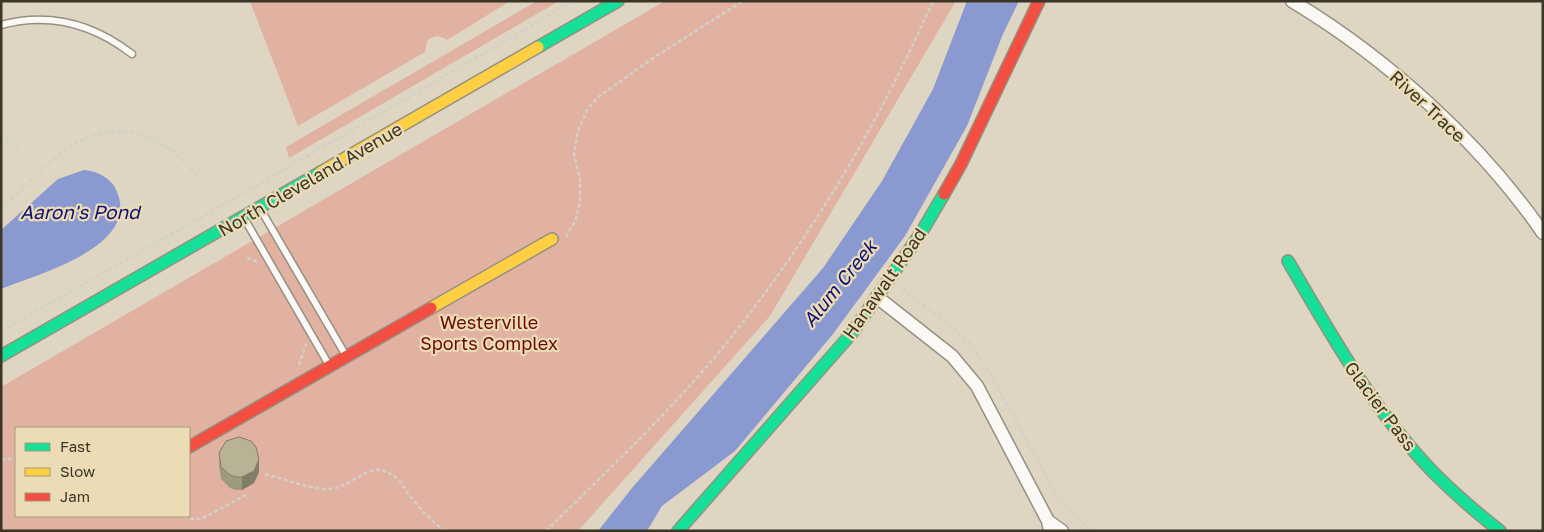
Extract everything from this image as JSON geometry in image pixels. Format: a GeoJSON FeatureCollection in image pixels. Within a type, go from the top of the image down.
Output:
{"type":"FeatureCollection","features":[{"type":"Feature","properties":{"kind":"street","name":"North Cleveland Avenue"},"geometry":{"type":"LineString","coordinates":[[1,356],[618,1]]}},
{"type":"Feature","properties":{"kind":"street","name":"Hanawalt Road"},"geometry":{"type":"LineString","coordinates":[[678,531],[852,333],[921,233],[960,164],[1039,1]]}},
{"type":"Feature","properties":{"kind":"street","name":"River Trace"},"geometry":{"type":"LineString","coordinates":[[1292,1],[1381,62],[1458,132],[1526,208],[1543,233]]}},
{"type":"Feature","properties":{"kind":"street"},"geometry":{"type":"LineString","coordinates":[[190,446],[556,241]]}},
{"type":"Feature","properties":{"kind":"street","name":"Glacier Pass"},"geometry":{"type":"LineString","coordinates":[[1288,260],[1335,343],[1370,397],[1435,476],[1500,531]]}},
{"type":"Feature","properties":{"kind":"street"},"geometry":{"type":"LineString","coordinates":[[877,297],[952,356],[977,386],[1049,526],[1062,531]]}},
{"type":"Feature","properties":{"kind":"lane"},"geometry":{"type":"LineString","coordinates":[[1,25],[30,19],[70,22],[98,31],[132,54]]}},
{"type":"Feature","properties":{"kind":"lane"},"geometry":{"type":"LineString","coordinates":[[260,207],[347,357]]}},
{"type":"Feature","properties":{"kind":"lane"},"geometry":{"type":"LineString","coordinates":[[243,217],[330,367]]}},
{"type":"Feature","properties":{"kind":"path"},"geometry":{"type":"LineString","coordinates":[[1,331],[249,190],[574,1]]}},
{"type":"Feature","properties":{"kind":"path"},"geometry":{"type":"LineString","coordinates":[[556,241],[576,218],[580,201],[580,180],[574,154],[578,131],[587,110],[598,97],[685,37],[743,1]]}},
{"type":"Feature","properties":{"kind":"path"},"geometry":{"type":"LineString","coordinates":[[546,531],[648,430],[723,347],[773,284],[828,202],[876,120],[933,1]]}},
{"type":"Feature","properties":{"kind":"path"},"geometry":{"type":"LineString","coordinates":[[1,132],[20,152]]}},
{"type":"Feature","properties":{"kind":"path"},"geometry":{"type":"LineString","coordinates":[[1,208],[65,150],[90,136],[114,132],[135,133],[153,138],[171,148],[187,162],[200,180]]}},
{"type":"Feature","properties":{"kind":"path"},"geometry":{"type":"LineString","coordinates":[[1,159],[4,163]]}},
{"type":"Feature","properties":{"kind":"path"},"geometry":{"type":"LineString","coordinates":[[246,258],[260,263]]}},
{"type":"Feature","properties":{"kind":"path"},"geometry":{"type":"LineString","coordinates":[[305,382],[298,370],[306,342]]}},
{"type":"Feature","properties":{"kind":"path"},"geometry":{"type":"LineString","coordinates":[[1,460],[15,458]]}},
{"type":"Feature","properties":{"kind":"path"},"geometry":{"type":"LineString","coordinates":[[265,474],[306,486],[329,489],[343,486],[361,473],[374,469],[386,471],[396,478],[426,516],[444,531]]}},
{"type":"Feature","properties":{"kind":"path"},"geometry":{"type":"LineString","coordinates":[[187,517],[201,519],[246,495]]}},
{"type":"Feature","properties":{"kind":"green space"},"geometry":{"type":"Polygon","coordinates":[[[250,1],[510,1],[447,40],[437,36],[430,39],[427,41],[425,52],[298,126],[250,1]]]}},
{"type":"Feature","properties":{"kind":"green space"},"geometry":{"type":"Polygon","coordinates":[[[537,1],[559,1],[289,158],[286,147],[537,1]]]}},
{"type":"Feature","properties":{"kind":"green space","name":"Westerville Sports Complex"},"geometry":{"type":"Polygon","coordinates":[[[665,1],[956,1],[770,316],[578,531],[1,531],[1,387],[665,1]]]}},
{"type":"Feature","properties":{"kind":"water","name":"Alum Creek"},"geometry":{"type":"Polygon","coordinates":[[[967,1],[1019,1],[1003,34],[967,126],[905,236],[833,334],[735,451],[662,506],[647,531],[598,531],[632,488],[823,268],[882,181],[933,89],[967,1]]]}},
{"type":"Feature","properties":{"kind":"water","name":"Aaron's Pond"},"geometry":{"type":"Polygon","coordinates":[[[84,170],[104,176],[115,187],[120,211],[114,228],[100,243],[81,256],[1,289],[1,230],[58,179],[84,170]]]}},
{"type":"Feature","properties":{"kind":"building"},"geometry":{"type":"Polygon","coordinates":[[[239,437],[251,441],[256,447],[259,459],[254,471],[242,477],[236,477],[230,475],[221,467],[219,453],[226,441],[239,437]]]}},
{"type":"Feature","properties":{"kind":"traffic: fast"},"geometry":{"type":"LineString","coordinates":[[538,47],[618,1]]}},
{"type":"Feature","properties":{"kind":"traffic: fast"},"geometry":{"type":"LineString","coordinates":[[1,356],[321,172]]}},
{"type":"Feature","properties":{"kind":"traffic: fast"},"geometry":{"type":"LineString","coordinates":[[678,531],[852,333],[921,233],[944,194]]}},
{"type":"Feature","properties":{"kind":"traffic: fast"},"geometry":{"type":"LineString","coordinates":[[1288,261],[1355,372],[1392,424],[1434,473],[1500,531]]}},
{"type":"Feature","properties":{"kind":"traffic: slow"},"geometry":{"type":"LineString","coordinates":[[321,172],[538,47]]}},
{"type":"Feature","properties":{"kind":"traffic: slow"},"geometry":{"type":"LineString","coordinates":[[431,308],[552,239]]}},
{"type":"Feature","properties":{"kind":"traffic: jam"},"geometry":{"type":"LineString","coordinates":[[944,194],[961,164],[1039,1]]}},
{"type":"Feature","properties":{"kind":"traffic: jam"},"geometry":{"type":"LineString","coordinates":[[190,446],[431,308]]}}]}
